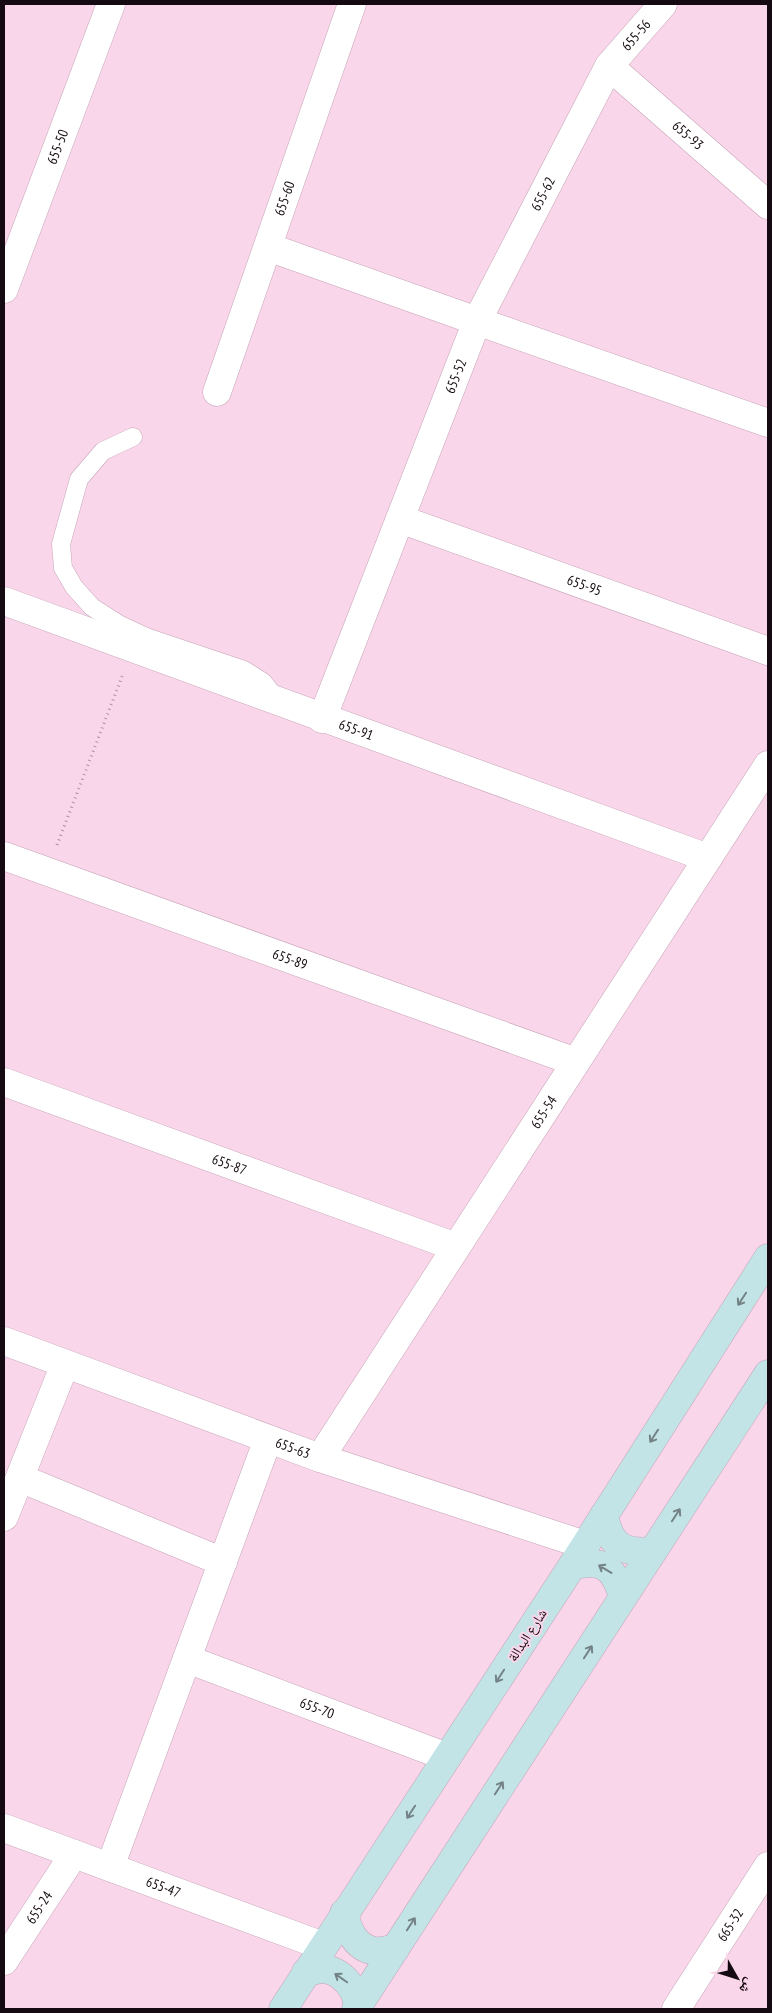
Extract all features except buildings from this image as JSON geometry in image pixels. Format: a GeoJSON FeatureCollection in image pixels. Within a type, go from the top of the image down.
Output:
{"type":"FeatureCollection","features":[{"type":"Feature","properties":{"kind":"street","name":"655-50"},"geometry":{"type":"LineString","coordinates":[[4,289],[111,4]]}},
{"type":"Feature","properties":{"kind":"street","name":"655-60"},"geometry":{"type":"LineString","coordinates":[[217,392],[352,4]]}},
{"type":"Feature","properties":{"kind":"street","name":"655-56"},"geometry":{"type":"LineString","coordinates":[[609,66],[663,4]]}},
{"type":"Feature","properties":{"kind":"street","name":"655-93"},"geometry":{"type":"LineString","coordinates":[[609,66],[768,205]]}},
{"type":"Feature","properties":{"kind":"street","name":"655-62"},"geometry":{"type":"LineString","coordinates":[[477,321],[609,66]]}},
{"type":"Feature","properties":{"kind":"street"},"geometry":{"type":"LineString","coordinates":[[268,247],[768,423]]}},
{"type":"Feature","properties":{"kind":"street","name":"655-52"},"geometry":{"type":"LineString","coordinates":[[322,719],[477,321]]}},
{"type":"Feature","properties":{"kind":"street","name":"655-95"},"geometry":{"type":"LineString","coordinates":[[400,519],[768,651]]}},
{"type":"Feature","properties":{"kind":"street","name":"655-91"},"geometry":{"type":"LineString","coordinates":[[4,601],[322,719],[708,858]]}},
{"type":"Feature","properties":{"kind":"street","name":"655-54"},"geometry":{"type":"LineString","coordinates":[[320,1458],[768,765]]}},
{"type":"Feature","properties":{"kind":"street","name":"655-89"},"geometry":{"type":"LineString","coordinates":[[4,856],[576,1062]]}},
{"type":"Feature","properties":{"kind":"street","name":"655-87"},"geometry":{"type":"LineString","coordinates":[[4,1082],[456,1247]]}},
{"type":"Feature","properties":{"kind":"street","name":"شارع البدالة"},"geometry":{"type":"LineString","coordinates":[[283,2009],[604,1515],[768,1258]]}},
{"type":"Feature","properties":{"kind":"street","name":"655-63"},"geometry":{"type":"LineString","coordinates":[[4,1341],[578,1555]]}},
{"type":"Feature","properties":{"kind":"street"},"geometry":{"type":"LineString","coordinates":[[4,1517],[65,1364]]}},
{"type":"Feature","properties":{"kind":"street"},"geometry":{"type":"LineString","coordinates":[[356,2009],[768,1374]]}},
{"type":"Feature","properties":{"kind":"street"},"geometry":{"type":"LineString","coordinates":[[110,1867],[268,1439]]}},
{"type":"Feature","properties":{"kind":"street"},"geometry":{"type":"LineString","coordinates":[[20,1478],[222,1562]]}},
{"type":"Feature","properties":{"kind":"street"},"geometry":{"type":"LineString","coordinates":[[604,1515],[608,1532],[618,1545],[634,1552],[653,1551]]}},
{"type":"Feature","properties":{"kind":"street"},"geometry":{"type":"LineString","coordinates":[[578,1555],[587,1562],[604,1566],[617,1578],[623,1597]]}},
{"type":"Feature","properties":{"kind":"street","name":"655-70"},"geometry":{"type":"LineString","coordinates":[[187,1659],[447,1757]]}},
{"type":"Feature","properties":{"kind":"street","name":"655-47"},"geometry":{"type":"LineString","coordinates":[[4,1828],[323,1946]]}},
{"type":"Feature","properties":{"kind":"street","name":"655-24"},"geometry":{"type":"LineString","coordinates":[[4,1961],[74,1854]]}},
{"type":"Feature","properties":{"kind":"street","name":"665-32"},"geometry":{"type":"LineString","coordinates":[[676,2009],[768,1866]]}},
{"type":"Feature","properties":{"kind":"street"},"geometry":{"type":"LineString","coordinates":[[344,1913],[348,1931],[359,1944],[375,1952],[395,1949]]}},
{"type":"Feature","properties":{"kind":"street"},"geometry":{"type":"LineString","coordinates":[[306,1972],[323,1969],[339,1974],[352,1987],[357,2004],[356,2009]]}},
{"type":"Feature","properties":{"kind":"lane"},"geometry":{"type":"LineString","coordinates":[[133,437],[103,451],[79,479],[61,544],[63,568],[74,588],[92,607],[120,625],[146,637],[244,670],[263,682],[281,704]]}},
{"type":"Feature","properties":{"kind":"path"},"geometry":{"type":"LineString","coordinates":[[46,871],[132,649]]}}]}
